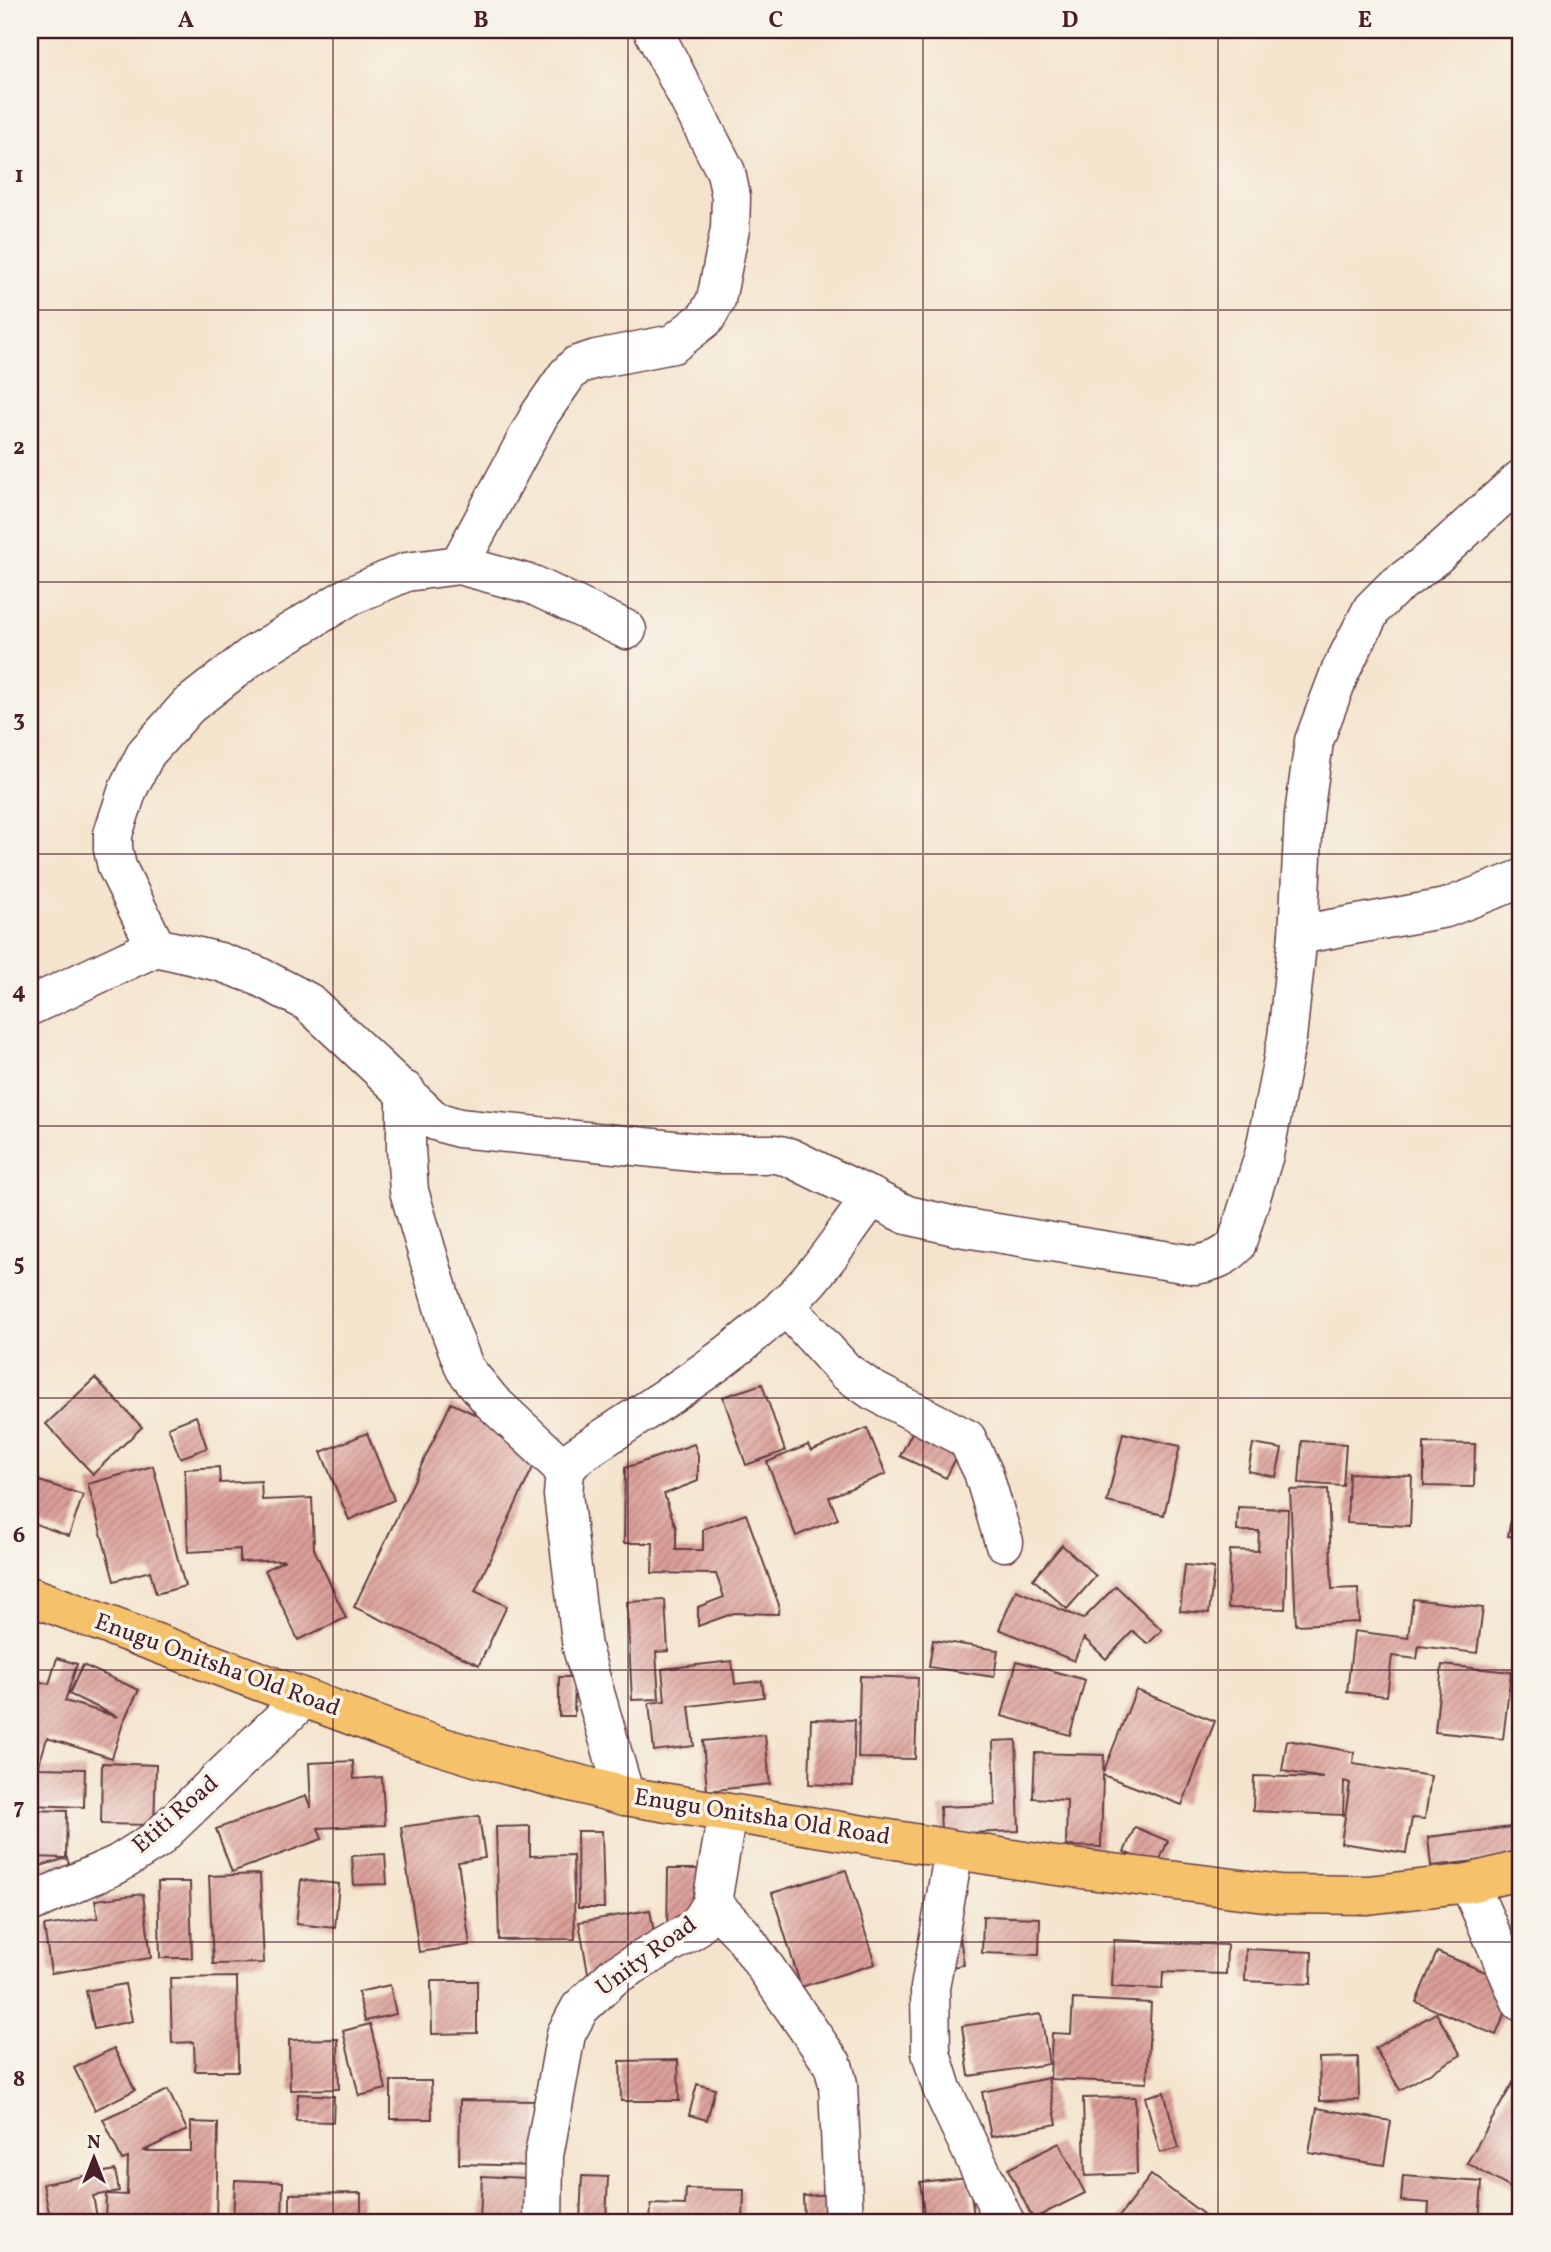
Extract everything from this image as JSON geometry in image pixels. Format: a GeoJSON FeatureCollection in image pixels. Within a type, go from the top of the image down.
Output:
{"type":"FeatureCollection","features":[{"type":"Feature","properties":{"kind":"main road","name":"Enugu Onitsha Old Road"},"geometry":{"type":"LineString","coordinates":[[30,1595],[401,1734],[479,1758],[625,1796],[954,1850],[1280,1894],[1368,1895],[1469,1883],[1521,1870]]}},
{"type":"Feature","properties":{"kind":"street"},"geometry":{"type":"LineString","coordinates":[[459,565],[540,414],[567,375],[577,365],[596,359],[674,344],[706,318],[716,300],[730,229],[731,197],[726,172],[653,30]]}},
{"type":"Feature","properties":{"kind":"street"},"geometry":{"type":"LineString","coordinates":[[30,1006],[156,947],[220,962],[256,975],[308,1002],[435,1121],[459,1128],[712,1154],[775,1154],[789,1157],[908,1215],[959,1227],[1195,1265],[1215,1261],[1227,1255],[1236,1245],[1264,1155],[1287,1038],[1298,935],[1304,815],[1314,741],[1340,672],[1372,609],[1521,479]]}},
{"type":"Feature","properties":{"kind":"street"},"geometry":{"type":"LineString","coordinates":[[156,947],[117,867],[113,834],[128,789],[146,753],[188,706],[253,655],[348,597],[406,572],[459,565],[533,584],[627,630]]}},
{"type":"Feature","properties":{"kind":"street"},"geometry":{"type":"LineString","coordinates":[[1298,935],[1446,908],[1521,879]]}},
{"type":"Feature","properties":{"kind":"street"},"geometry":{"type":"LineString","coordinates":[[406,1091],[409,1191],[449,1327],[465,1369],[491,1401],[565,1470]]}},
{"type":"Feature","properties":{"kind":"street"},"geometry":{"type":"LineString","coordinates":[[625,1796],[582,1648],[563,1495],[565,1470],[577,1456],[735,1349],[785,1305],[805,1285],[872,1197]]}},
{"type":"Feature","properties":{"kind":"street"},"geometry":{"type":"LineString","coordinates":[[785,1305],[845,1371],[872,1390],[967,1439],[983,1472],[1004,1542]]}},
{"type":"Feature","properties":{"kind":"street","name":"Etiti Road"},"geometry":{"type":"LineString","coordinates":[[30,1903],[118,1864],[156,1840],[303,1699]]}},
{"type":"Feature","properties":{"kind":"street","name":"Unity Road"},"geometry":{"type":"LineString","coordinates":[[543,2222],[544,2156],[566,2034],[580,2008],[614,1976],[693,1930],[712,1903],[727,1813]]}},
{"type":"Feature","properties":{"kind":"street"},"geometry":{"type":"LineString","coordinates":[[954,1850],[930,1988],[931,2053],[942,2088],[1005,2222]]}},
{"type":"Feature","properties":{"kind":"street"},"geometry":{"type":"LineString","coordinates":[[1469,1883],[1521,2002]]}},
{"type":"Feature","properties":{"kind":"street"},"geometry":{"type":"LineString","coordinates":[[712,1903],[742,1934],[833,2065],[838,2084],[844,2222]]}},
{"type":"Feature","properties":{"kind":"building"},"geometry":{"type":"Polygon","coordinates":[[[95,1378],[142,1427],[93,1474],[46,1424],[95,1378]]]}},
{"type":"Feature","properties":{"kind":"building"},"geometry":{"type":"Polygon","coordinates":[[[762,1384],[785,1451],[746,1465],[723,1397],[762,1384]]]}},
{"type":"Feature","properties":{"kind":"building"},"geometry":{"type":"Polygon","coordinates":[[[451,1403],[543,1446],[475,1591],[507,1606],[479,1665],[354,1607],[451,1403]]]}},
{"type":"Feature","properties":{"kind":"building"},"geometry":{"type":"Polygon","coordinates":[[[196,1416],[207,1448],[180,1458],[168,1427],[196,1416]]]}},
{"type":"Feature","properties":{"kind":"building"},"geometry":{"type":"Polygon","coordinates":[[[918,1421],[963,1444],[946,1478],[900,1456],[918,1421]]]}},
{"type":"Feature","properties":{"kind":"building"},"geometry":{"type":"Polygon","coordinates":[[[867,1428],[886,1474],[829,1497],[838,1519],[796,1536],[767,1462],[808,1445],[811,1451],[867,1428]]]}},
{"type":"Feature","properties":{"kind":"building"},"geometry":{"type":"Polygon","coordinates":[[[367,1433],[394,1500],[349,1520],[321,1452],[367,1433]]]}},
{"type":"Feature","properties":{"kind":"building"},"geometry":{"type":"Polygon","coordinates":[[[1123,1433],[1180,1446],[1164,1515],[1107,1502],[1123,1433]]]}},
{"type":"Feature","properties":{"kind":"building"},"geometry":{"type":"Polygon","coordinates":[[[1302,1441],[1346,1444],[1343,1486],[1299,1483],[1302,1441]]]}},
{"type":"Feature","properties":{"kind":"building"},"geometry":{"type":"Polygon","coordinates":[[[1424,1443],[1475,1444],[1474,1487],[1424,1486],[1424,1443]]]}},
{"type":"Feature","properties":{"kind":"building"},"geometry":{"type":"Polygon","coordinates":[[[694,1444],[698,1455],[698,1481],[664,1494],[676,1528],[676,1550],[703,1550],[703,1529],[746,1514],[779,1605],[778,1614],[734,1613],[698,1626],[698,1607],[724,1597],[716,1574],[652,1573],[653,1543],[624,1543],[625,1468],[694,1444]]]}},
{"type":"Feature","properties":{"kind":"building"},"geometry":{"type":"Polygon","coordinates":[[[1253,1444],[1282,1449],[1276,1477],[1248,1471],[1253,1444]]]}},
{"type":"Feature","properties":{"kind":"building"},"geometry":{"type":"Polygon","coordinates":[[[153,1466],[185,1586],[156,1594],[150,1571],[114,1581],[88,1484],[153,1466]]]}},
{"type":"Feature","properties":{"kind":"building"},"geometry":{"type":"Polygon","coordinates":[[[219,1467],[220,1483],[261,1481],[262,1500],[312,1498],[314,1549],[346,1618],[298,1640],[265,1570],[285,1560],[240,1562],[240,1549],[188,1552],[185,1469],[219,1467]]]}},
{"type":"Feature","properties":{"kind":"building"},"geometry":{"type":"Polygon","coordinates":[[[1349,1473],[1412,1476],[1410,1526],[1347,1523],[1349,1473]]]}},
{"type":"Feature","properties":{"kind":"building"},"geometry":{"type":"Polygon","coordinates":[[[30,1478],[83,1495],[69,1536],[30,1522],[30,1478]]]}},
{"type":"Feature","properties":{"kind":"building"},"geometry":{"type":"Polygon","coordinates":[[[1328,1489],[1332,1589],[1358,1588],[1359,1622],[1296,1625],[1290,1490],[1328,1489]]]}},
{"type":"Feature","properties":{"kind":"building"},"geometry":{"type":"Polygon","coordinates":[[[1516,1491],[1521,1491],[1521,1538],[1508,1536],[1516,1491]]]}},
{"type":"Feature","properties":{"kind":"building"},"geometry":{"type":"Polygon","coordinates":[[[1238,1507],[1288,1509],[1285,1609],[1228,1608],[1230,1550],[1258,1551],[1259,1531],[1237,1531],[1238,1507]]]}},
{"type":"Feature","properties":{"kind":"building"},"geometry":{"type":"Polygon","coordinates":[[[1062,1545],[1096,1576],[1067,1609],[1033,1579],[1062,1545]]]}},
{"type":"Feature","properties":{"kind":"building"},"geometry":{"type":"Polygon","coordinates":[[[1185,1565],[1214,1568],[1209,1613],[1180,1611],[1185,1565]]]}},
{"type":"Feature","properties":{"kind":"building"},"geometry":{"type":"Polygon","coordinates":[[[1116,1586],[1162,1630],[1148,1644],[1133,1631],[1106,1659],[1084,1638],[1074,1661],[999,1629],[1016,1590],[1083,1619],[1116,1586]]]}},
{"type":"Feature","properties":{"kind":"building"},"geometry":{"type":"Polygon","coordinates":[[[1413,1599],[1483,1608],[1477,1653],[1419,1646],[1417,1659],[1392,1656],[1387,1696],[1347,1692],[1354,1631],[1408,1638],[1413,1599]]]}},
{"type":"Feature","properties":{"kind":"building"},"geometry":{"type":"Polygon","coordinates":[[[665,1600],[668,1651],[656,1652],[659,1699],[632,1700],[627,1602],[665,1600]]]}},
{"type":"Feature","properties":{"kind":"building"},"geometry":{"type":"Polygon","coordinates":[[[933,1640],[998,1650],[994,1677],[929,1667],[933,1640]]]}},
{"type":"Feature","properties":{"kind":"building"},"geometry":{"type":"Polygon","coordinates":[[[57,1658],[77,1664],[65,1701],[118,1717],[69,1694],[83,1665],[139,1690],[124,1720],[112,1758],[47,1738],[38,1768],[85,1769],[84,1807],[30,1805],[30,1679],[49,1684],[57,1658]]]}},
{"type":"Feature","properties":{"kind":"building"},"geometry":{"type":"Polygon","coordinates":[[[732,1661],[735,1684],[762,1681],[764,1697],[689,1706],[694,1746],[654,1751],[649,1703],[665,1701],[662,1669],[732,1661]]]}},
{"type":"Feature","properties":{"kind":"building"},"geometry":{"type":"Polygon","coordinates":[[[1017,1661],[1085,1680],[1070,1735],[1002,1716],[1017,1661]]]}},
{"type":"Feature","properties":{"kind":"building"},"geometry":{"type":"Polygon","coordinates":[[[1442,1665],[1511,1672],[1503,1739],[1435,1732],[1442,1665]]]}},
{"type":"Feature","properties":{"kind":"building"},"geometry":{"type":"Polygon","coordinates":[[[860,1676],[918,1678],[915,1759],[858,1758],[860,1676]]]}},
{"type":"Feature","properties":{"kind":"building"},"geometry":{"type":"Polygon","coordinates":[[[559,1677],[575,1677],[574,1716],[559,1716],[559,1677]]]}},
{"type":"Feature","properties":{"kind":"building"},"geometry":{"type":"Polygon","coordinates":[[[1136,1690],[1215,1721],[1182,1805],[1103,1775],[1101,1847],[1066,1846],[1067,1800],[1033,1798],[1035,1753],[1104,1755],[1103,1773],[1136,1690]]]}},
{"type":"Feature","properties":{"kind":"building"},"geometry":{"type":"Polygon","coordinates":[[[811,1719],[855,1720],[853,1786],[809,1784],[811,1719]]]}},
{"type":"Feature","properties":{"kind":"building"},"geometry":{"type":"Polygon","coordinates":[[[765,1735],[770,1784],[707,1791],[703,1741],[765,1735]]]}},
{"type":"Feature","properties":{"kind":"building"},"geometry":{"type":"Polygon","coordinates":[[[1016,1740],[1019,1831],[941,1834],[940,1807],[995,1805],[993,1741],[1016,1740]]]}},
{"type":"Feature","properties":{"kind":"building"},"geometry":{"type":"Polygon","coordinates":[[[1287,1740],[1354,1752],[1353,1764],[1431,1776],[1425,1819],[1412,1818],[1406,1853],[1341,1843],[1350,1783],[1344,1781],[1343,1815],[1253,1811],[1254,1776],[1324,1778],[1282,1771],[1287,1740]]]}},
{"type":"Feature","properties":{"kind":"building"},"geometry":{"type":"Polygon","coordinates":[[[353,1761],[354,1779],[382,1777],[385,1825],[318,1828],[322,1839],[232,1872],[216,1829],[306,1796],[311,1808],[309,1763],[353,1761]]]}},
{"type":"Feature","properties":{"kind":"building"},"geometry":{"type":"Polygon","coordinates":[[[102,1763],[156,1765],[154,1825],[101,1824],[102,1763]]]}},
{"type":"Feature","properties":{"kind":"building"},"geometry":{"type":"Polygon","coordinates":[[[30,1810],[67,1811],[66,1858],[30,1857],[30,1810]]]}},
{"type":"Feature","properties":{"kind":"building"},"geometry":{"type":"Polygon","coordinates":[[[479,1816],[485,1858],[458,1862],[470,1945],[419,1952],[401,1827],[479,1816]]]}},
{"type":"Feature","properties":{"kind":"building"},"geometry":{"type":"Polygon","coordinates":[[[530,1826],[530,1856],[573,1855],[575,1939],[499,1940],[496,1827],[530,1826]]]}},
{"type":"Feature","properties":{"kind":"building"},"geometry":{"type":"Polygon","coordinates":[[[1521,1826],[1521,1856],[1431,1866],[1428,1837],[1521,1826]]]}},
{"type":"Feature","properties":{"kind":"building"},"geometry":{"type":"Polygon","coordinates":[[[1135,1827],[1168,1841],[1157,1866],[1124,1852],[1135,1827]]]}},
{"type":"Feature","properties":{"kind":"building"},"geometry":{"type":"Polygon","coordinates":[[[577,1831],[602,1831],[604,1908],[578,1908],[577,1831]]]}},
{"type":"Feature","properties":{"kind":"building"},"geometry":{"type":"Polygon","coordinates":[[[385,1854],[387,1884],[354,1885],[352,1856],[385,1854]]]}},
{"type":"Feature","properties":{"kind":"building"},"geometry":{"type":"Polygon","coordinates":[[[67,1858],[77,1892],[30,1906],[30,1869],[67,1858]]]}},
{"type":"Feature","properties":{"kind":"building"},"geometry":{"type":"Polygon","coordinates":[[[668,1869],[710,1869],[709,1939],[667,1939],[668,1869]]]}},
{"type":"Feature","properties":{"kind":"building"},"geometry":{"type":"Polygon","coordinates":[[[846,1870],[875,1964],[801,1987],[772,1893],[846,1870]]]}},
{"type":"Feature","properties":{"kind":"building"},"geometry":{"type":"Polygon","coordinates":[[[260,1874],[264,1963],[213,1964],[209,1876],[260,1874]]]}},
{"type":"Feature","properties":{"kind":"building"},"geometry":{"type":"Polygon","coordinates":[[[301,1880],[339,1884],[335,1928],[296,1924],[301,1880]]]}},
{"type":"Feature","properties":{"kind":"building"},"geometry":{"type":"Polygon","coordinates":[[[158,1882],[190,1882],[192,1958],[160,1958],[158,1882]]]}},
{"type":"Feature","properties":{"kind":"building"},"geometry":{"type":"Polygon","coordinates":[[[143,1894],[151,1958],[51,1973],[44,1926],[98,1918],[95,1900],[143,1894]]]}},
{"type":"Feature","properties":{"kind":"building"},"geometry":{"type":"Polygon","coordinates":[[[650,1910],[659,1961],[588,1973],[579,1922],[650,1910]]]}},
{"type":"Feature","properties":{"kind":"building"},"geometry":{"type":"Polygon","coordinates":[[[983,1916],[1040,1918],[1039,1955],[982,1953],[983,1916]]]}},
{"type":"Feature","properties":{"kind":"building"},"geometry":{"type":"Polygon","coordinates":[[[957,1917],[964,1965],[938,1969],[957,1917]]]}},
{"type":"Feature","properties":{"kind":"building"},"geometry":{"type":"Polygon","coordinates":[[[1114,1940],[1227,1945],[1226,1974],[1163,1972],[1162,1989],[1112,1987],[1114,1940]]]}},
{"type":"Feature","properties":{"kind":"building"},"geometry":{"type":"Polygon","coordinates":[[[1246,1949],[1312,1952],[1311,1984],[1245,1981],[1246,1949]]]}},
{"type":"Feature","properties":{"kind":"building"},"geometry":{"type":"Polygon","coordinates":[[[1437,1952],[1517,1985],[1496,2035],[1416,2002],[1437,1952]]]}},
{"type":"Feature","properties":{"kind":"building"},"geometry":{"type":"Polygon","coordinates":[[[237,1977],[238,2071],[195,2071],[194,2042],[172,2043],[170,1978],[237,1977]]]}},
{"type":"Feature","properties":{"kind":"building"},"geometry":{"type":"Polygon","coordinates":[[[431,1981],[477,1981],[477,2033],[432,2034],[431,1981]]]}},
{"type":"Feature","properties":{"kind":"building"},"geometry":{"type":"Polygon","coordinates":[[[125,1984],[132,2021],[94,2029],[86,1991],[125,1984]]]}},
{"type":"Feature","properties":{"kind":"building"},"geometry":{"type":"Polygon","coordinates":[[[390,1985],[396,2014],[365,2021],[358,1992],[390,1985]]]}},
{"type":"Feature","properties":{"kind":"building"},"geometry":{"type":"Polygon","coordinates":[[[1073,1999],[1151,2003],[1147,2083],[1050,2079],[1052,2033],[1071,2034],[1073,1999]]]}},
{"type":"Feature","properties":{"kind":"building"},"geometry":{"type":"Polygon","coordinates":[[[1436,2013],[1461,2055],[1400,2090],[1375,2048],[1436,2013]]]}},
{"type":"Feature","properties":{"kind":"building"},"geometry":{"type":"Polygon","coordinates":[[[1041,2014],[1049,2064],[969,2076],[962,2026],[1041,2014]]]}},
{"type":"Feature","properties":{"kind":"building"},"geometry":{"type":"Polygon","coordinates":[[[370,2024],[386,2089],[359,2096],[343,2031],[370,2024]]]}},
{"type":"Feature","properties":{"kind":"building"},"geometry":{"type":"Polygon","coordinates":[[[338,2039],[339,2089],[290,2090],[289,2040],[338,2039]]]}},
{"type":"Feature","properties":{"kind":"building"},"geometry":{"type":"Polygon","coordinates":[[[114,2048],[135,2090],[95,2110],[74,2068],[114,2048]]]}},
{"type":"Feature","properties":{"kind":"building"},"geometry":{"type":"Polygon","coordinates":[[[1358,2057],[1359,2100],[1320,2101],[1319,2058],[1358,2057]]]}},
{"type":"Feature","properties":{"kind":"building"},"geometry":{"type":"Polygon","coordinates":[[[678,2060],[679,2101],[621,2101],[620,2061],[678,2060]]]}},
{"type":"Feature","properties":{"kind":"building"},"geometry":{"type":"Polygon","coordinates":[[[1048,2078],[1057,2124],[991,2137],[982,2092],[1048,2078]]]}},
{"type":"Feature","properties":{"kind":"building"},"geometry":{"type":"Polygon","coordinates":[[[391,2081],[431,2081],[432,2119],[391,2119],[391,2081]]]}},
{"type":"Feature","properties":{"kind":"building"},"geometry":{"type":"Polygon","coordinates":[[[1514,2081],[1521,2085],[1521,2194],[1467,2163],[1514,2081]]]}},
{"type":"Feature","properties":{"kind":"building"},"geometry":{"type":"Polygon","coordinates":[[[697,2084],[715,2089],[707,2120],[689,2115],[697,2084]]]}},
{"type":"Feature","properties":{"kind":"building"},"geometry":{"type":"Polygon","coordinates":[[[168,2090],[187,2130],[143,2151],[191,2151],[191,2122],[218,2123],[216,2222],[105,2222],[106,2194],[127,2195],[128,2158],[122,2160],[103,2119],[168,2090]]]}},
{"type":"Feature","properties":{"kind":"building"},"geometry":{"type":"Polygon","coordinates":[[[1164,2092],[1179,2148],[1160,2153],[1145,2097],[1164,2092]]]}},
{"type":"Feature","properties":{"kind":"building"},"geometry":{"type":"Polygon","coordinates":[[[298,2094],[334,2096],[333,2122],[296,2121],[298,2094]]]}},
{"type":"Feature","properties":{"kind":"building"},"geometry":{"type":"Polygon","coordinates":[[[1135,2097],[1137,2174],[1085,2176],[1083,2098],[1135,2097]]]}},
{"type":"Feature","properties":{"kind":"building"},"geometry":{"type":"Polygon","coordinates":[[[460,2100],[538,2101],[537,2166],[459,2164],[460,2100]]]}},
{"type":"Feature","properties":{"kind":"building"},"geometry":{"type":"Polygon","coordinates":[[[1317,2108],[1391,2121],[1384,2165],[1309,2153],[1317,2108]]]}},
{"type":"Feature","properties":{"kind":"building"},"geometry":{"type":"Polygon","coordinates":[[[1059,2143],[1085,2193],[1033,2219],[1008,2169],[1059,2143]]]}},
{"type":"Feature","properties":{"kind":"building"},"geometry":{"type":"Polygon","coordinates":[[[115,2170],[119,2191],[93,2196],[98,2222],[51,2222],[43,2184],[115,2170]]]}},
{"type":"Feature","properties":{"kind":"building"},"geometry":{"type":"Polygon","coordinates":[[[1151,2175],[1203,2214],[1196,2222],[1115,2222],[1151,2175]]]}},
{"type":"Feature","properties":{"kind":"building"},"geometry":{"type":"Polygon","coordinates":[[[482,2176],[548,2179],[546,2222],[480,2222],[482,2176]]]}},
{"type":"Feature","properties":{"kind":"building"},"geometry":{"type":"Polygon","coordinates":[[[582,2176],[608,2177],[606,2222],[580,2222],[582,2176]]]}},
{"type":"Feature","properties":{"kind":"building"},"geometry":{"type":"Polygon","coordinates":[[[1403,2176],[1482,2182],[1479,2222],[1428,2222],[1429,2203],[1401,2201],[1403,2176]]]}},
{"type":"Feature","properties":{"kind":"building"},"geometry":{"type":"Polygon","coordinates":[[[969,2177],[974,2218],[925,2222],[920,2182],[969,2177]]]}},
{"type":"Feature","properties":{"kind":"building"},"geometry":{"type":"Polygon","coordinates":[[[235,2180],[283,2182],[282,2222],[233,2222],[235,2180]]]}},
{"type":"Feature","properties":{"kind":"building"},"geometry":{"type":"Polygon","coordinates":[[[686,2189],[744,2190],[743,2222],[650,2222],[651,2204],[685,2205],[686,2189]]]}},
{"type":"Feature","properties":{"kind":"building"},"geometry":{"type":"Polygon","coordinates":[[[361,2193],[361,2222],[290,2222],[290,2194],[361,2193]]]}},
{"type":"Feature","properties":{"kind":"building"},"geometry":{"type":"Polygon","coordinates":[[[854,2193],[856,2222],[804,2222],[803,2196],[854,2193]]]}}]}
